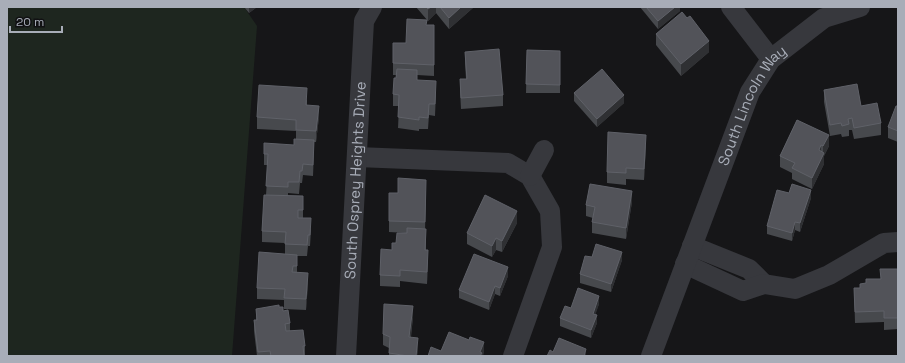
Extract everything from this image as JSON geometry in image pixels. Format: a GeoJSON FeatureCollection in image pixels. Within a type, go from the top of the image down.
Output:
{"type":"FeatureCollection","features":[{"type":"Feature","properties":{"kind":"street","name":"South Osprey Heights Drive"},"geometry":{"type":"LineString","coordinates":[[346,356],[364,22],[372,7]]}},
{"type":"Feature","properties":{"kind":"street"},"geometry":{"type":"LineString","coordinates":[[731,7],[771,59]]}},
{"type":"Feature","properties":{"kind":"street","name":"South Lincoln Way"},"geometry":{"type":"LineString","coordinates":[[650,356],[750,92],[771,59],[824,18],[860,7]]}},
{"type":"Feature","properties":{"kind":"street"},"geometry":{"type":"LineString","coordinates":[[530,176],[544,150]]}},
{"type":"Feature","properties":{"kind":"street"},"geometry":{"type":"LineString","coordinates":[[357,157],[508,163],[530,176],[550,211],[552,247],[513,356]]}},
{"type":"Feature","properties":{"kind":"street"},"geometry":{"type":"LineString","coordinates":[[688,255],[749,269],[764,284],[794,289],[829,275],[884,243],[898,242]]}},
{"type":"Feature","properties":{"kind":"shaded area"},"geometry":{"type":"Polygon","coordinates":[[[7,7],[244,7],[257,26],[232,356],[7,356],[7,7]]]}},
{"type":"Feature","properties":{"kind":"building"},"geometry":{"type":"Polygon","coordinates":[[[440,7],[461,7],[449,18],[440,7]]]}},
{"type":"Feature","properties":{"kind":"building"},"geometry":{"type":"Polygon","coordinates":[[[646,7],[675,7],[658,21],[646,7]]]}},
{"type":"Feature","properties":{"kind":"building"},"geometry":{"type":"Polygon","coordinates":[[[682,12],[687,18],[690,16],[709,41],[681,64],[656,34],[682,12]]]}},
{"type":"Feature","properties":{"kind":"building"},"geometry":{"type":"Polygon","coordinates":[[[407,19],[427,20],[426,25],[434,25],[434,65],[393,63],[393,43],[406,43],[407,19]]]}},
{"type":"Feature","properties":{"kind":"building"},"geometry":{"type":"Polygon","coordinates":[[[499,49],[503,95],[461,98],[460,79],[467,79],[465,52],[499,49]]]}},
{"type":"Feature","properties":{"kind":"building"},"geometry":{"type":"Polygon","coordinates":[[[527,50],[560,51],[560,85],[526,84],[527,50]]]}},
{"type":"Feature","properties":{"kind":"building"},"geometry":{"type":"Polygon","coordinates":[[[397,69],[417,70],[417,80],[436,81],[435,104],[429,104],[428,118],[419,117],[419,120],[398,117],[399,95],[393,94],[394,78],[396,78],[397,69]]]}},
{"type":"Feature","properties":{"kind":"building"},"geometry":{"type":"Polygon","coordinates":[[[602,69],[624,95],[597,119],[574,93],[602,69]]]}},
{"type":"Feature","properties":{"kind":"building"},"geometry":{"type":"Polygon","coordinates":[[[857,84],[861,106],[877,103],[881,123],[854,128],[852,118],[848,119],[849,124],[842,126],[841,123],[830,125],[824,90],[857,84]]]}},
{"type":"Feature","properties":{"kind":"building"},"geometry":{"type":"Polygon","coordinates":[[[259,85],[307,88],[306,105],[319,106],[316,131],[296,130],[296,120],[257,117],[259,85]]]}},
{"type":"Feature","properties":{"kind":"building"},"geometry":{"type":"Polygon","coordinates":[[[896,106],[898,106],[898,131],[888,127],[896,106]]]}},
{"type":"Feature","properties":{"kind":"building"},"geometry":{"type":"Polygon","coordinates":[[[797,120],[829,135],[819,150],[824,153],[812,178],[792,168],[795,163],[780,156],[797,120]]]}},
{"type":"Feature","properties":{"kind":"building"},"geometry":{"type":"Polygon","coordinates":[[[608,132],[646,135],[644,169],[626,168],[626,173],[607,172],[608,132]]]}},
{"type":"Feature","properties":{"kind":"building"},"geometry":{"type":"Polygon","coordinates":[[[294,139],[314,140],[313,165],[303,164],[302,171],[300,171],[299,182],[288,182],[288,187],[266,186],[268,154],[264,154],[264,143],[294,145],[294,139]]]}},
{"type":"Feature","properties":{"kind":"building"},"geometry":{"type":"Polygon","coordinates":[[[398,178],[426,180],[425,222],[389,221],[389,193],[398,193],[398,178]]]}},
{"type":"Feature","properties":{"kind":"building"},"geometry":{"type":"Polygon","coordinates":[[[590,184],[632,191],[626,228],[592,222],[595,207],[586,205],[590,184]]]}},
{"type":"Feature","properties":{"kind":"building"},"geometry":{"type":"Polygon","coordinates":[[[792,184],[811,190],[800,223],[795,222],[792,233],[767,226],[777,190],[789,193],[792,184]]]}},
{"type":"Feature","properties":{"kind":"building"},"geometry":{"type":"Polygon","coordinates":[[[264,195],[303,196],[303,210],[298,210],[298,218],[311,218],[310,235],[308,235],[307,245],[285,244],[286,232],[262,231],[264,195]]]}},
{"type":"Feature","properties":{"kind":"building"},"geometry":{"type":"Polygon","coordinates":[[[485,195],[517,211],[502,241],[496,238],[492,246],[467,233],[485,195]]]}},
{"type":"Feature","properties":{"kind":"building"},"geometry":{"type":"Polygon","coordinates":[[[407,228],[426,229],[425,250],[428,250],[427,272],[400,270],[400,276],[380,275],[381,249],[392,250],[392,243],[396,243],[397,233],[407,233],[407,228]]]}},
{"type":"Feature","properties":{"kind":"building"},"geometry":{"type":"Polygon","coordinates":[[[596,244],[622,252],[611,284],[580,274],[585,256],[592,257],[596,244]]]}},
{"type":"Feature","properties":{"kind":"building"},"geometry":{"type":"Polygon","coordinates":[[[259,252],[297,255],[297,266],[293,266],[292,272],[308,273],[306,299],[284,298],[285,289],[257,288],[259,252]]]}},
{"type":"Feature","properties":{"kind":"building"},"geometry":{"type":"Polygon","coordinates":[[[474,254],[508,267],[500,288],[495,286],[489,302],[459,290],[474,254]]]}},
{"type":"Feature","properties":{"kind":"building"},"geometry":{"type":"Polygon","coordinates":[[[880,269],[898,269],[898,318],[884,318],[884,311],[855,312],[854,288],[860,288],[860,284],[866,283],[866,279],[881,279],[880,269]]]}},
{"type":"Feature","properties":{"kind":"building"},"geometry":{"type":"Polygon","coordinates":[[[578,288],[599,296],[593,314],[597,315],[591,330],[560,318],[565,306],[571,308],[578,288]]]}},
{"type":"Feature","properties":{"kind":"building"},"geometry":{"type":"Polygon","coordinates":[[[384,304],[413,306],[409,337],[418,338],[416,356],[389,353],[390,337],[383,334],[384,304]]]}},
{"type":"Feature","properties":{"kind":"building"},"geometry":{"type":"Polygon","coordinates":[[[279,305],[279,307],[283,307],[283,311],[288,310],[290,323],[285,324],[286,331],[303,330],[305,346],[303,346],[304,356],[271,356],[270,351],[258,352],[254,320],[257,320],[256,309],[279,305]]]}},
{"type":"Feature","properties":{"kind":"building"},"geometry":{"type":"Polygon","coordinates":[[[449,332],[469,340],[470,337],[484,342],[480,356],[428,356],[431,347],[441,351],[449,332]]]}},
{"type":"Feature","properties":{"kind":"building"},"geometry":{"type":"Polygon","coordinates":[[[559,338],[586,349],[584,356],[547,356],[550,350],[553,352],[559,338]]]}}]}
